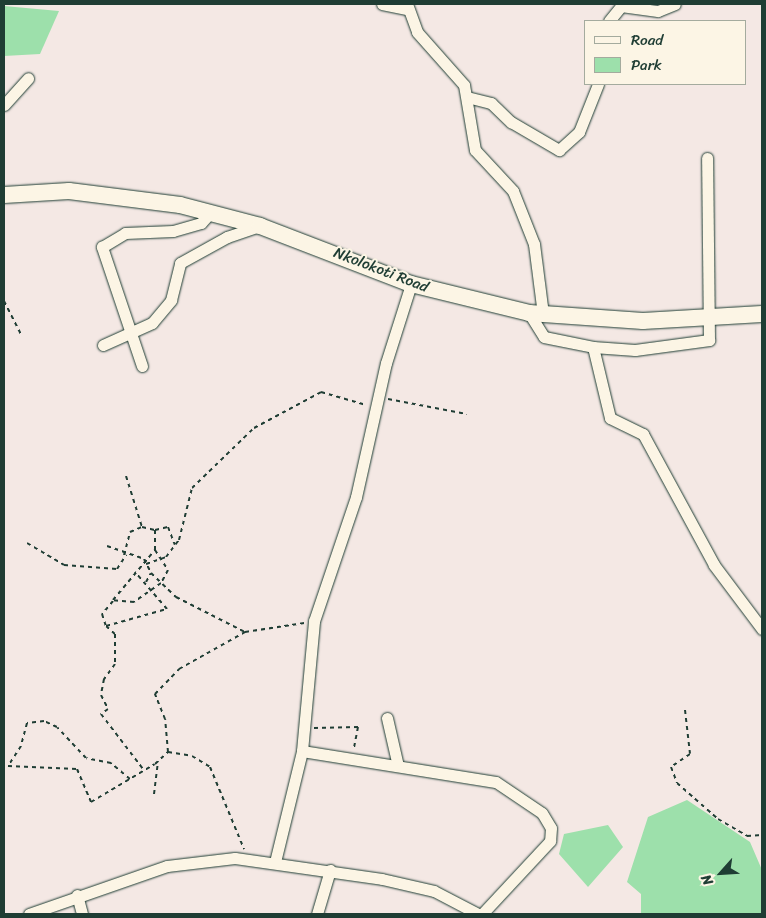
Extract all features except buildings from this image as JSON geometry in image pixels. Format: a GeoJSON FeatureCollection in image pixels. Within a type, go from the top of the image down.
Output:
{"type":"FeatureCollection","features":[{"type":"Feature","properties":{"kind":"main road","name":"Nkolokoti Road"},"geometry":{"type":"LineString","coordinates":[[4,195],[69,191],[210,213],[260,226],[411,284],[536,314],[643,321],[712,319],[762,314]]}},
{"type":"Feature","properties":{"kind":"street"},"geometry":{"type":"LineString","coordinates":[[382,4],[406,7],[417,32],[464,85],[475,150],[513,191],[534,244],[536,314],[544,337],[593,347],[635,350],[705,342],[711,336],[707,158]]}},
{"type":"Feature","properties":{"kind":"street"},"geometry":{"type":"LineString","coordinates":[[610,20],[620,6],[658,12],[675,4]]}},
{"type":"Feature","properties":{"kind":"street"},"geometry":{"type":"LineString","coordinates":[[4,105],[28,78]]}},
{"type":"Feature","properties":{"kind":"street"},"geometry":{"type":"LineString","coordinates":[[467,97],[491,104],[511,122],[559,150],[579,132],[598,85]]}},
{"type":"Feature","properties":{"kind":"street"},"geometry":{"type":"LineString","coordinates":[[142,366],[102,248],[125,233],[172,231],[201,223],[210,213]]}},
{"type":"Feature","properties":{"kind":"street"},"geometry":{"type":"LineString","coordinates":[[103,345],[152,324],[171,300],[180,263],[227,237],[260,226]]}},
{"type":"Feature","properties":{"kind":"street"},"geometry":{"type":"LineString","coordinates":[[275,862],[302,751],[314,621],[356,497],[377,402],[411,284]]}},
{"type":"Feature","properties":{"kind":"street"},"geometry":{"type":"LineString","coordinates":[[593,347],[610,418],[642,434],[714,566],[762,629]]}},
{"type":"Feature","properties":{"kind":"street"},"geometry":{"type":"LineString","coordinates":[[387,718],[398,766]]}},
{"type":"Feature","properties":{"kind":"street"},"geometry":{"type":"LineString","coordinates":[[29,914],[76,895],[200,860],[275,862],[330,870],[434,891],[480,914],[541,852],[550,840],[551,828],[524,796],[496,782],[302,751]]}},
{"type":"Feature","properties":{"kind":"street"},"geometry":{"type":"LineString","coordinates":[[316,914],[330,870]]}},
{"type":"Feature","properties":{"kind":"street"},"geometry":{"type":"LineString","coordinates":[[76,895],[82,914]]}},
{"type":"Feature","properties":{"kind":"path"},"geometry":{"type":"LineString","coordinates":[[4,301],[21,334]]}},
{"type":"Feature","properties":{"kind":"path"},"geometry":{"type":"LineString","coordinates":[[146,564],[161,559],[175,545],[192,488],[254,428],[321,392],[377,402],[467,414]]}},
{"type":"Feature","properties":{"kind":"path"},"geometry":{"type":"LineString","coordinates":[[126,476],[142,528]]}},
{"type":"Feature","properties":{"kind":"path"},"geometry":{"type":"LineString","coordinates":[[27,543],[64,565],[117,569],[125,555],[130,532],[142,528],[155,530],[168,527],[175,545]]}},
{"type":"Feature","properties":{"kind":"path"},"geometry":{"type":"LineString","coordinates":[[113,600],[134,602],[161,583],[168,570],[155,550],[155,530]]}},
{"type":"Feature","properties":{"kind":"path"},"geometry":{"type":"LineString","coordinates":[[107,546],[125,555],[144,559]]}},
{"type":"Feature","properties":{"kind":"path"},"geometry":{"type":"LineString","coordinates":[[144,769],[101,714],[108,709],[101,695],[104,679],[115,664],[115,634],[106,626],[102,614],[144,559],[155,550]]}},
{"type":"Feature","properties":{"kind":"path"},"geometry":{"type":"LineString","coordinates":[[144,559],[151,573],[176,597],[245,632]]}},
{"type":"Feature","properties":{"kind":"path"},"geometry":{"type":"LineString","coordinates":[[106,626],[167,609],[153,590],[135,572]]}},
{"type":"Feature","properties":{"kind":"path"},"geometry":{"type":"LineString","coordinates":[[146,582],[151,573]]}},
{"type":"Feature","properties":{"kind":"path"},"geometry":{"type":"LineString","coordinates":[[168,752],[165,719],[155,694],[179,669],[245,632],[314,621]]}},
{"type":"Feature","properties":{"kind":"path"},"geometry":{"type":"LineString","coordinates":[[685,710],[690,754],[671,767],[677,783],[695,803],[725,823],[747,836],[762,834]]}},
{"type":"Feature","properties":{"kind":"path"},"geometry":{"type":"LineString","coordinates":[[130,779],[111,763],[86,758],[56,727],[44,721],[27,723],[21,746],[8,766],[77,768],[92,802],[130,779],[144,769],[158,762],[168,752]]}},
{"type":"Feature","properties":{"kind":"path"},"geometry":{"type":"LineString","coordinates":[[304,727],[358,727],[352,759]]}},
{"type":"Feature","properties":{"kind":"path"},"geometry":{"type":"LineString","coordinates":[[168,752],[192,756],[210,767],[232,812],[244,850]]}},
{"type":"Feature","properties":{"kind":"path"},"geometry":{"type":"LineString","coordinates":[[154,794],[158,762]]}},
{"type":"Feature","properties":{"kind":"green space"},"geometry":{"type":"Polygon","coordinates":[[[4,6],[59,11],[40,54],[4,56],[4,6]]]}},
{"type":"Feature","properties":{"kind":"green space"},"geometry":{"type":"Polygon","coordinates":[[[687,800],[750,842],[762,870],[762,914],[641,914],[641,894],[627,882],[648,817],[687,800]]]}},
{"type":"Feature","properties":{"kind":"green space"},"geometry":{"type":"Polygon","coordinates":[[[608,825],[623,847],[588,887],[559,854],[564,834],[608,825]]]}}]}
